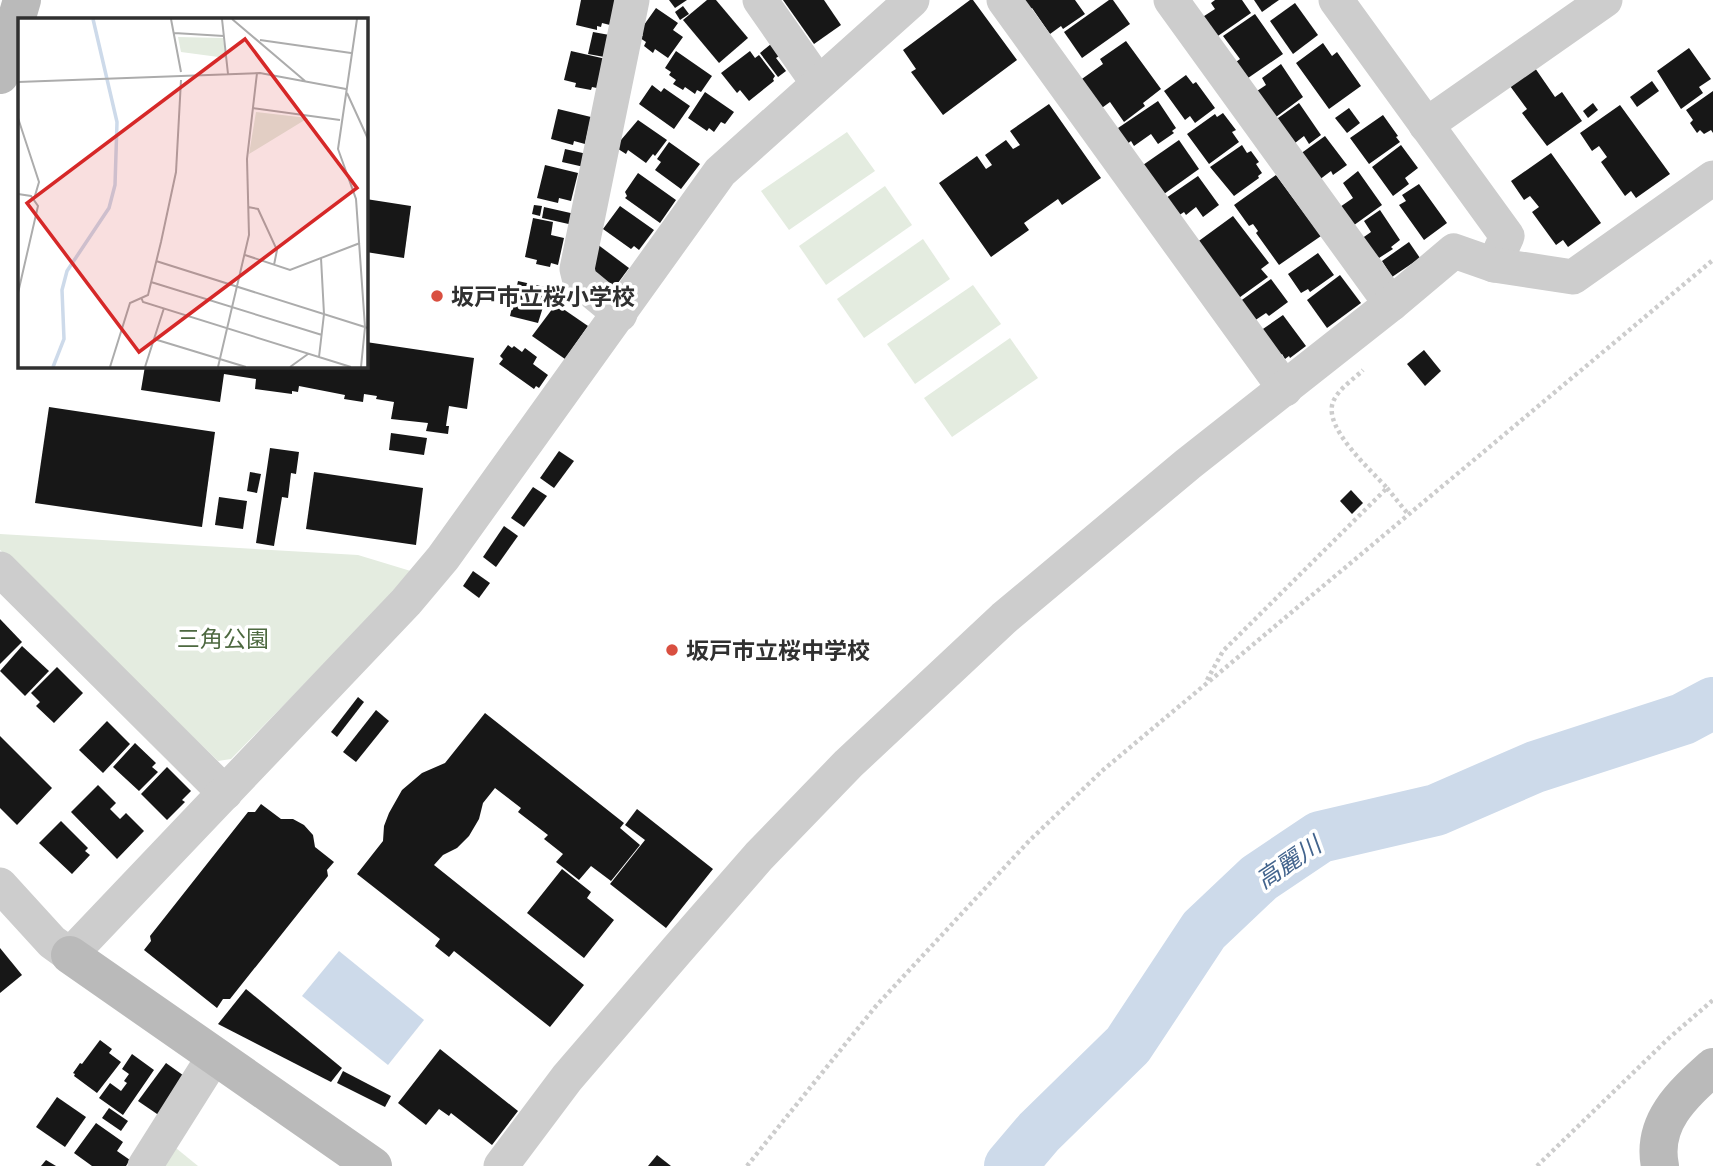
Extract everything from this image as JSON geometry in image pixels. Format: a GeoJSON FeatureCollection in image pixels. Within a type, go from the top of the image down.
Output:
{"type":"FeatureCollection","features":[{"type":"Feature","properties":{"kind":"street"},"geometry":{"type":"LineString","coordinates":[[0,75],[22,0]]}},
{"type":"Feature","properties":{"kind":"street"},"geometry":{"type":"LineString","coordinates":[[620,314],[580,281],[577,269],[632,0]]}},
{"type":"Feature","properties":{"kind":"street"},"geometry":{"type":"LineString","coordinates":[[760,0],[818,83]]}},
{"type":"Feature","properties":{"kind":"street"},"geometry":{"type":"LineString","coordinates":[[70,955],[406,602],[443,558],[720,172],[912,0]]}},
{"type":"Feature","properties":{"kind":"street"},"geometry":{"type":"LineString","coordinates":[[1004,0],[1285,389]]}},
{"type":"Feature","properties":{"kind":"street"},"geometry":{"type":"LineString","coordinates":[[1171,0],[1391,304]]}},
{"type":"Feature","properties":{"kind":"street"},"geometry":{"type":"LineString","coordinates":[[1336,0],[1507,236],[1494,265]]}},
{"type":"Feature","properties":{"kind":"street"},"geometry":{"type":"LineString","coordinates":[[1426,125],[1592,4]]}},
{"type":"Feature","properties":{"kind":"street"},"geometry":{"type":"LineString","coordinates":[[501,1166],[567,1078],[759,856],[848,764],[1004,618],[1188,464],[1454,251],[1494,265],[1573,278],[1713,178]]}},
{"type":"Feature","properties":{"kind":"street"},"geometry":{"type":"LineString","coordinates":[[0,569],[225,793]]}},
{"type":"Feature","properties":{"kind":"street"},"geometry":{"type":"LineString","coordinates":[[0,885],[52,942],[373,1166]]}},
{"type":"Feature","properties":{"kind":"street"},"geometry":{"type":"LineString","coordinates":[[145,1166],[215,1055]]}},
{"type":"Feature","properties":{"kind":"street"},"geometry":{"type":"LineString","coordinates":[[1655,1165],[1659,1138],[1669,1111],[1713,1068]]}},
{"type":"Feature","properties":{"kind":"path"},"geometry":{"type":"LineString","coordinates":[[747,1166],[876,1006],[953,921],[1103,770],[1713,260]]}},
{"type":"Feature","properties":{"kind":"path"},"geometry":{"type":"LineString","coordinates":[[1371,363],[1342,389],[1333,401],[1331,414],[1340,435],[1408,514]]}},
{"type":"Feature","properties":{"kind":"path"},"geometry":{"type":"LineString","coordinates":[[1205,683],[1223,651],[1387,488]]}},
{"type":"Feature","properties":{"kind":"path"},"geometry":{"type":"LineString","coordinates":[[1537,1166],[1669,1038],[1713,1000]]}},
{"type":"Feature","properties":{"kind":"green space"},"geometry":{"type":"Polygon","coordinates":[[[847,132],[875,171],[789,230],[761,191],[847,132]]]}},
{"type":"Feature","properties":{"kind":"green space"},"geometry":{"type":"Polygon","coordinates":[[[885,186],[912,225],[826,285],[799,246],[885,186]]]}},
{"type":"Feature","properties":{"kind":"green space"},"geometry":{"type":"Polygon","coordinates":[[[923,239],[950,279],[864,338],[837,299],[923,239]]]}},
{"type":"Feature","properties":{"kind":"green space"},"geometry":{"type":"Polygon","coordinates":[[[973,285],[1001,324],[915,384],[887,344],[973,285]]]}},
{"type":"Feature","properties":{"kind":"green space"},"geometry":{"type":"Polygon","coordinates":[[[1010,338],[1038,378],[952,437],[924,398],[1010,338]]]}},
{"type":"Feature","properties":{"kind":"green space","name":"三角公園"},"geometry":{"type":"Polygon","coordinates":[[[0,534],[358,555],[414,572],[231,759],[218,761],[0,550],[0,534]]]}},
{"type":"Feature","properties":{"kind":"green space"},"geometry":{"type":"Polygon","coordinates":[[[171,1144],[198,1166],[157,1166],[171,1144]]]}},
{"type":"Feature","properties":{"kind":"water"},"geometry":{"type":"Polygon","coordinates":[[[339,951],[424,1020],[388,1065],[302,996],[339,951]]]}},
{"type":"Feature","properties":{"kind":"building"},"geometry":{"type":"Polygon","coordinates":[[[581,0],[622,0],[610,25],[602,23],[601,27],[597,26],[597,30],[576,25],[581,0]]]}},
{"type":"Feature","properties":{"kind":"building"},"geometry":{"type":"Polygon","coordinates":[[[669,0],[687,0],[675,8],[669,0]]]}},
{"type":"Feature","properties":{"kind":"building"},"geometry":{"type":"Polygon","coordinates":[[[707,0],[716,0],[748,38],[719,63],[683,20],[707,0]]]}},
{"type":"Feature","properties":{"kind":"building"},"geometry":{"type":"Polygon","coordinates":[[[783,0],[824,0],[841,25],[814,44],[783,0]]]}},
{"type":"Feature","properties":{"kind":"building"},"geometry":{"type":"Polygon","coordinates":[[[973,0],[1017,60],[943,115],[911,72],[916,69],[903,50],[973,0]]]}},
{"type":"Feature","properties":{"kind":"building"},"geometry":{"type":"Polygon","coordinates":[[[1021,0],[1075,0],[1085,14],[1063,29],[1061,26],[1050,34],[1032,8],[1028,10],[1021,0]]]}},
{"type":"Feature","properties":{"kind":"building"},"geometry":{"type":"Polygon","coordinates":[[[1109,0],[1113,0],[1130,24],[1082,58],[1064,32],[1109,0]]]}},
{"type":"Feature","properties":{"kind":"building"},"geometry":{"type":"Polygon","coordinates":[[[1215,0],[1242,0],[1251,13],[1215,38],[1198,20],[1215,9],[1211,3],[1215,0]]]}},
{"type":"Feature","properties":{"kind":"building"},"geometry":{"type":"Polygon","coordinates":[[[1254,0],[1279,0],[1262,12],[1254,0]]]}},
{"type":"Feature","properties":{"kind":"building"},"geometry":{"type":"Polygon","coordinates":[[[1295,3],[1318,35],[1293,54],[1270,21],[1295,3]]]}},
{"type":"Feature","properties":{"kind":"building"},"geometry":{"type":"Polygon","coordinates":[[[683,6],[689,14],[680,20],[675,12],[683,6]]]}},
{"type":"Feature","properties":{"kind":"building"},"geometry":{"type":"Polygon","coordinates":[[[656,8],[678,23],[673,30],[683,37],[668,58],[655,49],[653,53],[644,46],[646,42],[640,38],[643,35],[639,32],[656,8]]]}},
{"type":"Feature","properties":{"kind":"building"},"geometry":{"type":"Polygon","coordinates":[[[1255,14],[1283,54],[1248,78],[1236,62],[1240,59],[1223,36],[1255,14]]]}},
{"type":"Feature","properties":{"kind":"building"},"geometry":{"type":"Polygon","coordinates":[[[593,32],[615,36],[610,58],[588,54],[593,32]]]}},
{"type":"Feature","properties":{"kind":"building"},"geometry":{"type":"Polygon","coordinates":[[[1126,41],[1161,89],[1124,122],[1110,102],[1099,110],[1079,81],[1103,64],[1100,59],[1126,41]]]}},
{"type":"Feature","properties":{"kind":"building"},"geometry":{"type":"Polygon","coordinates":[[[1323,43],[1332,56],[1337,52],[1361,86],[1329,109],[1296,63],[1323,43]]]}},
{"type":"Feature","properties":{"kind":"building"},"geometry":{"type":"Polygon","coordinates":[[[771,44],[779,56],[776,58],[786,71],[778,77],[760,53],[771,44]]]}},
{"type":"Feature","properties":{"kind":"building"},"geometry":{"type":"Polygon","coordinates":[[[1689,48],[1711,79],[1699,87],[1703,93],[1681,109],[1657,71],[1689,48]]]}},
{"type":"Feature","properties":{"kind":"building"},"geometry":{"type":"Polygon","coordinates":[[[571,51],[606,59],[602,89],[575,87],[576,83],[564,80],[571,51]]]}},
{"type":"Feature","properties":{"kind":"building"},"geometry":{"type":"Polygon","coordinates":[[[676,51],[712,76],[701,92],[697,90],[695,94],[685,87],[683,90],[673,84],[676,80],[665,68],[676,51]]]}},
{"type":"Feature","properties":{"kind":"building"},"geometry":{"type":"Polygon","coordinates":[[[750,51],[755,58],[759,55],[775,76],[774,81],[749,101],[740,90],[737,93],[721,73],[750,51]]]}},
{"type":"Feature","properties":{"kind":"building"},"geometry":{"type":"Polygon","coordinates":[[[1281,64],[1303,97],[1276,117],[1254,93],[1266,85],[1262,78],[1281,64]]]}},
{"type":"Feature","properties":{"kind":"building"},"geometry":{"type":"Polygon","coordinates":[[[1535,68],[1555,97],[1562,92],[1582,121],[1547,146],[1522,113],[1527,109],[1510,86],[1535,68]]]}},
{"type":"Feature","properties":{"kind":"building"},"geometry":{"type":"Polygon","coordinates":[[[1186,75],[1193,84],[1196,82],[1215,108],[1195,123],[1190,116],[1185,120],[1164,91],[1186,75]]]}},
{"type":"Feature","properties":{"kind":"building"},"geometry":{"type":"Polygon","coordinates":[[[1652,81],[1659,91],[1637,107],[1630,97],[1652,81]]]}},
{"type":"Feature","properties":{"kind":"building"},"geometry":{"type":"Polygon","coordinates":[[[652,85],[661,92],[664,88],[690,106],[674,129],[639,104],[652,85]]]}},
{"type":"Feature","properties":{"kind":"building"},"geometry":{"type":"Polygon","coordinates":[[[1713,91],[1713,133],[1711,130],[1704,134],[1700,130],[1697,133],[1686,110],[1713,91]]]}},
{"type":"Feature","properties":{"kind":"building"},"geometry":{"type":"Polygon","coordinates":[[[705,92],[734,112],[725,124],[721,122],[714,132],[709,128],[707,131],[688,118],[705,92]]]}},
{"type":"Feature","properties":{"kind":"building"},"geometry":{"type":"Polygon","coordinates":[[[1158,101],[1176,128],[1172,131],[1174,133],[1158,144],[1151,134],[1134,146],[1131,141],[1126,145],[1118,128],[1158,101]]]}},
{"type":"Feature","properties":{"kind":"building"},"geometry":{"type":"Polygon","coordinates":[[[1299,103],[1321,135],[1309,144],[1304,136],[1295,143],[1271,123],[1299,103]]]}},
{"type":"Feature","properties":{"kind":"building"},"geometry":{"type":"Polygon","coordinates":[[[1593,103],[1598,110],[1588,118],[1583,111],[1593,103]]]}},
{"type":"Feature","properties":{"kind":"building"},"geometry":{"type":"Polygon","coordinates":[[[1049,104],[1101,178],[1062,205],[1058,199],[1024,223],[1029,230],[991,257],[939,183],[977,156],[986,169],[992,165],[985,155],[1006,140],[1013,149],[1020,145],[1010,131],[1049,104]]]}},
{"type":"Feature","properties":{"kind":"building"},"geometry":{"type":"Polygon","coordinates":[[[1620,105],[1670,174],[1636,198],[1631,191],[1625,196],[1601,162],[1607,157],[1599,146],[1592,151],[1580,133],[1620,105]]]}},
{"type":"Feature","properties":{"kind":"building"},"geometry":{"type":"Polygon","coordinates":[[[1349,108],[1360,123],[1347,133],[1335,118],[1349,108]]]}},
{"type":"Feature","properties":{"kind":"building"},"geometry":{"type":"Polygon","coordinates":[[[558,109],[591,117],[585,144],[574,141],[573,145],[551,139],[558,109]]]}},
{"type":"Feature","properties":{"kind":"building"},"geometry":{"type":"Polygon","coordinates":[[[1223,113],[1236,130],[1232,132],[1239,142],[1209,164],[1187,134],[1215,114],[1217,117],[1223,113]]]}},
{"type":"Feature","properties":{"kind":"building"},"geometry":{"type":"Polygon","coordinates":[[[1383,115],[1400,142],[1369,164],[1350,138],[1383,115]]]}},
{"type":"Feature","properties":{"kind":"building"},"geometry":{"type":"Polygon","coordinates":[[[638,120],[667,140],[646,163],[628,150],[626,154],[615,147],[638,120]]]}},
{"type":"Feature","properties":{"kind":"building"},"geometry":{"type":"Polygon","coordinates":[[[1325,136],[1347,165],[1333,175],[1331,171],[1315,183],[1296,157],[1325,136]]]}},
{"type":"Feature","properties":{"kind":"building"},"geometry":{"type":"Polygon","coordinates":[[[1179,140],[1199,169],[1164,194],[1143,165],[1179,140]]]}},
{"type":"Feature","properties":{"kind":"building"},"geometry":{"type":"Polygon","coordinates":[[[669,142],[700,164],[681,189],[655,170],[661,162],[657,159],[669,142]]]}},
{"type":"Feature","properties":{"kind":"building"},"geometry":{"type":"Polygon","coordinates":[[[1242,145],[1247,153],[1251,151],[1259,162],[1256,164],[1262,173],[1234,196],[1210,167],[1242,145]]]}},
{"type":"Feature","properties":{"kind":"building"},"geometry":{"type":"Polygon","coordinates":[[[1401,145],[1418,168],[1405,178],[1409,184],[1393,196],[1372,167],[1401,145]]]}},
{"type":"Feature","properties":{"kind":"building"},"geometry":{"type":"Polygon","coordinates":[[[565,149],[587,154],[584,167],[562,162],[565,149]]]}},
{"type":"Feature","properties":{"kind":"building"},"geometry":{"type":"Polygon","coordinates":[[[1551,153],[1601,223],[1568,247],[1563,240],[1556,245],[1532,212],[1539,207],[1530,196],[1524,200],[1511,181],[1551,153]]]}},
{"type":"Feature","properties":{"kind":"building"},"geometry":{"type":"Polygon","coordinates":[[[545,165],[578,173],[571,201],[559,198],[558,203],[537,198],[545,165]]]}},
{"type":"Feature","properties":{"kind":"building"},"geometry":{"type":"Polygon","coordinates":[[[1358,171],[1382,205],[1350,228],[1337,209],[1353,198],[1343,183],[1358,171]]]}},
{"type":"Feature","properties":{"kind":"building"},"geometry":{"type":"Polygon","coordinates":[[[638,173],[676,200],[660,223],[625,198],[625,192],[638,173]]]}},
{"type":"Feature","properties":{"kind":"building"},"geometry":{"type":"Polygon","coordinates":[[[1276,175],[1321,236],[1279,265],[1256,233],[1258,231],[1253,224],[1249,226],[1234,205],[1276,175]]]}},
{"type":"Feature","properties":{"kind":"building"},"geometry":{"type":"Polygon","coordinates":[[[1198,176],[1219,205],[1203,217],[1196,207],[1186,215],[1184,212],[1178,216],[1166,198],[1198,176]]]}},
{"type":"Feature","properties":{"kind":"building"},"geometry":{"type":"Polygon","coordinates":[[[1419,184],[1447,223],[1424,240],[1399,205],[1406,201],[1402,195],[1419,184]]]}},
{"type":"Feature","properties":{"kind":"building"},"geometry":{"type":"Polygon","coordinates":[[[368,199],[411,206],[404,258],[368,252],[368,199]]]}},
{"type":"Feature","properties":{"kind":"building"},"geometry":{"type":"Polygon","coordinates":[[[534,205],[542,206],[540,216],[532,214],[534,205]]]}},
{"type":"Feature","properties":{"kind":"building"},"geometry":{"type":"Polygon","coordinates":[[[620,206],[654,230],[639,250],[634,246],[631,249],[603,229],[620,206]]]}},
{"type":"Feature","properties":{"kind":"building"},"geometry":{"type":"Polygon","coordinates":[[[544,207],[575,214],[573,225],[542,218],[544,207]]]}},
{"type":"Feature","properties":{"kind":"building"},"geometry":{"type":"Polygon","coordinates":[[[1380,210],[1400,240],[1391,247],[1393,249],[1379,258],[1361,239],[1371,232],[1364,221],[1380,210]]]}},
{"type":"Feature","properties":{"kind":"building"},"geometry":{"type":"Polygon","coordinates":[[[1233,216],[1269,263],[1261,269],[1268,277],[1236,300],[1196,243],[1233,216]]]}},
{"type":"Feature","properties":{"kind":"building"},"geometry":{"type":"Polygon","coordinates":[[[533,218],[553,222],[551,235],[564,238],[558,265],[551,263],[550,267],[536,264],[537,260],[525,257],[533,218]]]}},
{"type":"Feature","properties":{"kind":"building"},"geometry":{"type":"Polygon","coordinates":[[[1409,242],[1420,258],[1392,277],[1382,261],[1409,242]]]}},
{"type":"Feature","properties":{"kind":"building"},"geometry":{"type":"Polygon","coordinates":[[[597,244],[629,268],[612,291],[590,274],[597,244]]]}},
{"type":"Feature","properties":{"kind":"building"},"geometry":{"type":"Polygon","coordinates":[[[1318,253],[1334,275],[1310,292],[1308,289],[1301,293],[1288,274],[1318,253]]]}},
{"type":"Feature","properties":{"kind":"building"},"geometry":{"type":"Polygon","coordinates":[[[1340,275],[1361,303],[1327,328],[1307,300],[1340,275]]]}},
{"type":"Feature","properties":{"kind":"building"},"geometry":{"type":"Polygon","coordinates":[[[1271,279],[1288,302],[1269,316],[1266,313],[1254,321],[1239,302],[1271,279]]]}},
{"type":"Feature","properties":{"kind":"building"},"geometry":{"type":"Polygon","coordinates":[[[518,281],[549,288],[538,323],[510,316],[518,281]]]}},
{"type":"Feature","properties":{"kind":"building"},"geometry":{"type":"Polygon","coordinates":[[[556,304],[588,326],[565,359],[532,336],[556,304]]]}},
{"type":"Feature","properties":{"kind":"building"},"geometry":{"type":"Polygon","coordinates":[[[1283,315],[1306,346],[1285,359],[1282,354],[1279,356],[1260,331],[1283,315]]]}},
{"type":"Feature","properties":{"kind":"building"},"geometry":{"type":"Polygon","coordinates":[[[368,342],[474,358],[467,409],[449,406],[446,426],[449,426],[448,434],[426,431],[428,423],[391,419],[394,402],[364,394],[363,402],[344,399],[345,395],[299,386],[298,392],[292,391],[292,394],[255,389],[256,379],[224,374],[220,402],[141,390],[145,368],[368,368],[368,342]]]}},
{"type":"Feature","properties":{"kind":"building"},"geometry":{"type":"Polygon","coordinates":[[[508,345],[522,352],[525,348],[537,357],[533,364],[548,375],[539,388],[536,386],[534,389],[499,364],[503,359],[500,356],[508,345]]]}},
{"type":"Feature","properties":{"kind":"building"},"geometry":{"type":"Polygon","coordinates":[[[1424,350],[1441,371],[1425,386],[1407,364],[1424,350]]]}},
{"type":"Feature","properties":{"kind":"building"},"geometry":{"type":"Polygon","coordinates":[[[49,407],[215,432],[202,527],[35,503],[49,407]]]}},
{"type":"Feature","properties":{"kind":"building"},"geometry":{"type":"Polygon","coordinates":[[[391,433],[427,438],[424,455],[389,450],[391,433]]]}},
{"type":"Feature","properties":{"kind":"building"},"geometry":{"type":"Polygon","coordinates":[[[270,448],[299,452],[296,474],[291,473],[288,498],[282,497],[274,546],[256,543],[270,448]]]}},
{"type":"Feature","properties":{"kind":"building"},"geometry":{"type":"Polygon","coordinates":[[[559,451],[574,461],[554,488],[540,478],[559,451]]]}},
{"type":"Feature","properties":{"kind":"building"},"geometry":{"type":"Polygon","coordinates":[[[250,472],[261,474],[257,493],[247,491],[250,472]]]}},
{"type":"Feature","properties":{"kind":"building"},"geometry":{"type":"Polygon","coordinates":[[[314,472],[423,488],[416,545],[306,529],[314,472]]]}},
{"type":"Feature","properties":{"kind":"building"},"geometry":{"type":"Polygon","coordinates":[[[533,487],[547,496],[524,527],[511,518],[533,487]]]}},
{"type":"Feature","properties":{"kind":"building"},"geometry":{"type":"Polygon","coordinates":[[[1351,490],[1363,503],[1352,514],[1340,501],[1351,490]]]}},
{"type":"Feature","properties":{"kind":"building"},"geometry":{"type":"Polygon","coordinates":[[[219,497],[247,501],[243,529],[215,525],[219,497]]]}},
{"type":"Feature","properties":{"kind":"building"},"geometry":{"type":"Polygon","coordinates":[[[504,526],[518,536],[496,567],[483,557],[504,526]]]}},
{"type":"Feature","properties":{"kind":"building"},"geometry":{"type":"Polygon","coordinates":[[[473,571],[490,583],[479,598],[463,586],[473,571]]]}},
{"type":"Feature","properties":{"kind":"building"},"geometry":{"type":"Polygon","coordinates":[[[0,619],[22,642],[0,664],[0,619]]]}},
{"type":"Feature","properties":{"kind":"building"},"geometry":{"type":"Polygon","coordinates":[[[22,646],[49,671],[25,696],[0,671],[22,646]]]}},
{"type":"Feature","properties":{"kind":"building"},"geometry":{"type":"Polygon","coordinates":[[[57,667],[83,693],[54,723],[36,706],[40,702],[31,693],[57,667]]]}},
{"type":"Feature","properties":{"kind":"building"},"geometry":{"type":"Polygon","coordinates":[[[358,697],[364,702],[337,737],[331,732],[358,697]]]}},
{"type":"Feature","properties":{"kind":"building"},"geometry":{"type":"Polygon","coordinates":[[[376,710],[389,721],[356,762],[343,752],[376,710]]]}},
{"type":"Feature","properties":{"kind":"building"},"geometry":{"type":"Polygon","coordinates":[[[485,713],[624,823],[620,828],[640,845],[611,881],[591,866],[579,880],[556,862],[563,854],[544,839],[548,835],[518,812],[521,808],[495,788],[483,803],[479,819],[469,836],[434,865],[584,985],[550,1027],[454,951],[449,957],[435,946],[440,939],[357,874],[383,841],[384,826],[402,790],[422,773],[445,763],[485,713]]]}},
{"type":"Feature","properties":{"kind":"building"},"geometry":{"type":"Polygon","coordinates":[[[107,721],[130,744],[103,773],[79,750],[107,721]]]}},
{"type":"Feature","properties":{"kind":"building"},"geometry":{"type":"Polygon","coordinates":[[[0,736],[52,788],[17,825],[0,808],[0,736]]]}},
{"type":"Feature","properties":{"kind":"building"},"geometry":{"type":"Polygon","coordinates":[[[135,743],[156,763],[152,767],[158,772],[139,791],[113,767],[135,743]]]}},
{"type":"Feature","properties":{"kind":"building"},"geometry":{"type":"Polygon","coordinates":[[[167,767],[191,791],[182,800],[185,802],[167,820],[141,794],[167,767]]]}},
{"type":"Feature","properties":{"kind":"building"},"geometry":{"type":"Polygon","coordinates":[[[98,785],[116,803],[110,809],[120,819],[126,813],[144,831],[117,859],[71,812],[98,785]]]}},
{"type":"Feature","properties":{"kind":"building"},"geometry":{"type":"Polygon","coordinates":[[[261,804],[281,819],[293,819],[304,825],[313,835],[315,847],[334,862],[327,870],[328,876],[230,999],[223,999],[217,1008],[144,950],[151,941],[150,936],[248,812],[255,812],[261,804]]]}},
{"type":"Feature","properties":{"kind":"building"},"geometry":{"type":"Polygon","coordinates":[[[637,809],[713,869],[666,928],[610,884],[645,840],[625,825],[637,809]]]}},
{"type":"Feature","properties":{"kind":"building"},"geometry":{"type":"Polygon","coordinates":[[[61,821],[88,848],[85,851],[90,855],[72,874],[39,843],[61,821]]]}},
{"type":"Feature","properties":{"kind":"building"},"geometry":{"type":"Polygon","coordinates":[[[562,869],[591,892],[587,898],[614,920],[584,958],[527,913],[562,869]]]}},
{"type":"Feature","properties":{"kind":"building"},"geometry":{"type":"Polygon","coordinates":[[[0,948],[22,975],[0,993],[0,948]]]}},
{"type":"Feature","properties":{"kind":"building"},"geometry":{"type":"Polygon","coordinates":[[[246,989],[342,1068],[331,1082],[218,1024],[246,989]]]}},
{"type":"Feature","properties":{"kind":"building"},"geometry":{"type":"Polygon","coordinates":[[[100,1040],[112,1049],[109,1053],[121,1062],[97,1093],[73,1073],[100,1040]]]}},
{"type":"Feature","properties":{"kind":"building"},"geometry":{"type":"Polygon","coordinates":[[[440,1049],[518,1111],[492,1145],[451,1113],[449,1116],[439,1109],[426,1125],[398,1103],[440,1049]]]}},
{"type":"Feature","properties":{"kind":"building"},"geometry":{"type":"Polygon","coordinates":[[[132,1054],[154,1070],[123,1115],[99,1098],[110,1083],[121,1091],[127,1083],[124,1081],[129,1074],[122,1069],[132,1054]]]}},
{"type":"Feature","properties":{"kind":"building"},"geometry":{"type":"Polygon","coordinates":[[[166,1063],[187,1078],[160,1116],[138,1101],[166,1063]]]}},
{"type":"Feature","properties":{"kind":"building"},"geometry":{"type":"Polygon","coordinates":[[[343,1071],[391,1096],[385,1107],[337,1083],[343,1071]]]}},
{"type":"Feature","properties":{"kind":"building"},"geometry":{"type":"Polygon","coordinates":[[[57,1097],[86,1117],[65,1147],[36,1127],[57,1097]]]}},
{"type":"Feature","properties":{"kind":"building"},"geometry":{"type":"Polygon","coordinates":[[[109,1108],[128,1121],[121,1131],[102,1118],[109,1108]]]}},
{"type":"Feature","properties":{"kind":"building"},"geometry":{"type":"Polygon","coordinates":[[[96,1123],[123,1142],[117,1151],[130,1160],[126,1166],[92,1166],[74,1153],[96,1123]]]}},
{"type":"Feature","properties":{"kind":"building"},"geometry":{"type":"Polygon","coordinates":[[[657,1155],[671,1166],[648,1166],[657,1155]]]}},
{"type":"Feature","properties":{"kind":"building"},"geometry":{"type":"Polygon","coordinates":[[[46,1160],[56,1166],[41,1166],[46,1160]]]}},
{"type":"Feature","properties":{"kind":"waterway","name":"高麗川"},"geometry":{"type":"LineString","coordinates":[[1010,1166],[1039,1132],[1128,1045],[1204,930],[1259,878],[1320,837],[1436,810],[1535,767],[1683,719],[1713,703]]}},
{"type":"Feature","properties":{"kind":"place","name":"坂戸市立桜小学校"},"geometry":{"type":"Point","coordinates":[437,296]}},
{"type":"Feature","properties":{"kind":"place","name":"坂戸市立桜中学校"},"geometry":{"type":"Point","coordinates":[672,650]}}]}
